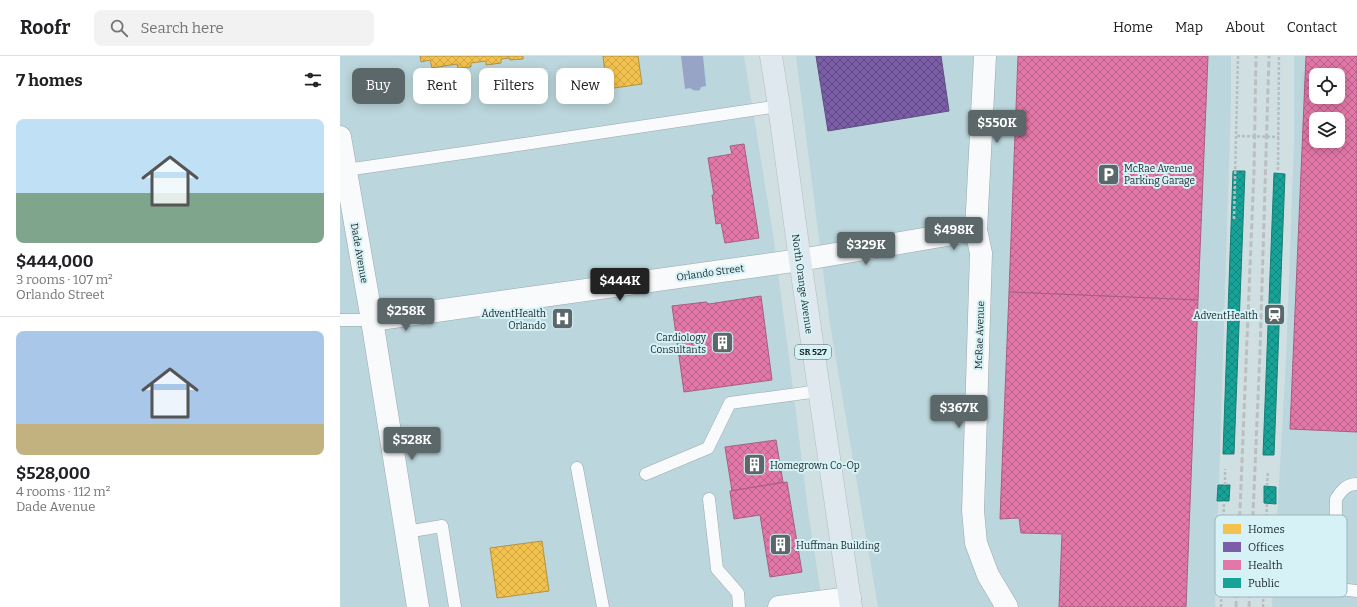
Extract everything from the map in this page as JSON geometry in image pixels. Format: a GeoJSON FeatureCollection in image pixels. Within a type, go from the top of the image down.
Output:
{"type":"FeatureCollection","features":[{"type":"Feature","properties":{"kind":"main road","name":"North Orange Avenue"},"geometry":{"type":"LineString","coordinates":[[771,56],[850,602]]}},
{"type":"Feature","properties":{"kind":"street","name":"McRae Avenue"},"geometry":{"type":"LineString","coordinates":[[984,56],[976,230],[981,253],[973,510],[976,543],[988,575],[1007,607]]}},
{"type":"Feature","properties":{"kind":"street","name":"Dade Avenue"},"geometry":{"type":"LineString","coordinates":[[340,136],[372,320],[418,607]]}},
{"type":"Feature","properties":{"kind":"street","name":"Orlando Street"},"geometry":{"type":"LineString","coordinates":[[372,320],[800,260],[976,230]]}},
{"type":"Feature","properties":{"kind":"street"},"geometry":{"type":"LineString","coordinates":[[779,607],[850,602]]}},
{"type":"Feature","properties":{"kind":"lane"},"geometry":{"type":"LineString","coordinates":[[346,170],[531,144],[779,106]]}},
{"type":"Feature","properties":{"kind":"lane"},"geometry":{"type":"LineString","coordinates":[[340,320],[372,320]]}},
{"type":"Feature","properties":{"kind":"lane"},"geometry":{"type":"LineString","coordinates":[[646,474],[708,448],[730,403],[819,391]]}},
{"type":"Feature","properties":{"kind":"lane"},"geometry":{"type":"LineString","coordinates":[[577,468],[602,607]]}},
{"type":"Feature","properties":{"kind":"lane"},"geometry":{"type":"LineString","coordinates":[[1336,515],[1336,500],[1343,489],[1353,484],[1357,484]]}},
{"type":"Feature","properties":{"kind":"lane"},"geometry":{"type":"LineString","coordinates":[[709,499],[717,569],[738,593],[739,607]]}},
{"type":"Feature","properties":{"kind":"lane"},"geometry":{"type":"LineString","coordinates":[[406,532],[442,526],[455,607]]}},
{"type":"Feature","properties":{"kind":"lane"},"geometry":{"type":"LineString","coordinates":[[1347,590],[1357,591]]}},
{"type":"Feature","properties":{"kind":"path"},"geometry":{"type":"LineString","coordinates":[[1234,219],[1238,56]]}},
{"type":"Feature","properties":{"kind":"path"},"geometry":{"type":"LineString","coordinates":[[1278,170],[1279,56]]}},
{"type":"Feature","properties":{"kind":"path"},"geometry":{"type":"LineString","coordinates":[[1237,136],[1278,137]]}},
{"type":"Feature","properties":{"kind":"path"},"geometry":{"type":"LineString","coordinates":[[1225,485],[1226,469]]}},
{"type":"Feature","properties":{"kind":"path"},"geometry":{"type":"LineString","coordinates":[[1267,486],[1268,471]]}},
{"type":"Feature","properties":{"kind":"path"},"geometry":{"type":"LineString","coordinates":[[1223,515],[1224,501]]}},
{"type":"Feature","properties":{"kind":"path"},"geometry":{"type":"LineString","coordinates":[[1267,504],[1267,515]]}},
{"type":"Feature","properties":{"kind":"path"},"geometry":{"type":"LineString","coordinates":[[1221,597],[1221,607]]}},
{"type":"Feature","properties":{"kind":"path"},"geometry":{"type":"LineString","coordinates":[[1263,597],[1263,607]]}},
{"type":"Feature","properties":{"kind":"shaded area","name":"AdventHealth Orlando"},"geometry":{"type":"Polygon","coordinates":[[[340,56],[744,56],[773,234],[808,511],[823,607],[340,607],[340,56]]]}},
{"type":"Feature","properties":{"kind":"shaded area"},"geometry":{"type":"Polygon","coordinates":[[[796,56],[1231,56],[1231,103],[1218,515],[1215,515],[1215,607],[878,607],[829,318],[796,56]]]}},
{"type":"Feature","properties":{"kind":"shaded area"},"geometry":{"type":"Polygon","coordinates":[[[1294,56],[1357,56],[1357,607],[1272,607],[1273,597],[1347,597],[1347,515],[1277,515],[1286,360],[1294,144],[1294,56]]]}},
{"type":"Feature","properties":{"kind":"water"},"geometry":{"type":"Polygon","coordinates":[[[681,56],[703,56],[706,86],[701,87],[700,90],[697,91],[690,88],[685,89],[681,56]]]}},
{"type":"Feature","properties":{"kind":"building: Homes"},"geometry":{"type":"Polygon","coordinates":[[[420,56],[523,56],[523,59],[501,59],[501,63],[486,65],[486,61],[471,63],[471,67],[458,68],[457,64],[432,68],[430,60],[421,62],[420,56]]]}},
{"type":"Feature","properties":{"kind":"building: Homes"},"geometry":{"type":"Polygon","coordinates":[[[603,56],[638,56],[642,84],[614,88],[614,68],[604,68],[603,56]]]}},
{"type":"Feature","properties":{"kind":"building: Homes"},"geometry":{"type":"Polygon","coordinates":[[[542,541],[549,591],[497,598],[490,548],[542,541]]]}},
{"type":"Feature","properties":{"kind":"building: Offices"},"geometry":{"type":"Polygon","coordinates":[[[816,56],[941,56],[949,111],[828,131],[816,56]]]}},
{"type":"Feature","properties":{"kind":"building: Health","name":"McRae Avenue Parking Garage"},"geometry":{"type":"Polygon","coordinates":[[[1018,56],[1208,56],[1198,300],[1009,292],[1018,56]]]}},
{"type":"Feature","properties":{"kind":"building: Health"},"geometry":{"type":"Polygon","coordinates":[[[1306,56],[1357,56],[1357,432],[1290,429],[1306,56]]]}},
{"type":"Feature","properties":{"kind":"building: Health"},"geometry":{"type":"Polygon","coordinates":[[[744,144],[759,238],[725,243],[721,223],[716,224],[712,195],[714,195],[708,158],[732,154],[730,146],[744,144]]]}},
{"type":"Feature","properties":{"kind":"building: Health"},"geometry":{"type":"Polygon","coordinates":[[[1009,292],[1198,300],[1186,607],[1059,607],[1062,534],[1021,533],[1019,518],[1000,519],[1009,292]]]}},
{"type":"Feature","properties":{"kind":"building: Health","name":"Cardiology Consultants"},"geometry":{"type":"Polygon","coordinates":[[[761,296],[772,380],[684,392],[672,306],[706,302],[709,304],[761,296]]]}},
{"type":"Feature","properties":{"kind":"building: Health","name":"Homegrown Co-Op"},"geometry":{"type":"Polygon","coordinates":[[[776,440],[783,482],[732,491],[725,447],[776,440]]]}},
{"type":"Feature","properties":{"kind":"building: Health","name":"Huffman Building"},"geometry":{"type":"Polygon","coordinates":[[[787,482],[802,572],[770,577],[760,515],[734,519],[730,491],[787,482]]]}},
{"type":"Feature","properties":{"kind":"building: Public"},"geometry":{"type":"Polygon","coordinates":[[[1233,171],[1245,171],[1234,454],[1223,454],[1233,171]]]}},
{"type":"Feature","properties":{"kind":"building: Public"},"geometry":{"type":"Polygon","coordinates":[[[1274,173],[1285,174],[1274,455],[1263,455],[1274,173]]]}},
{"type":"Feature","properties":{"kind":"building: Public"},"geometry":{"type":"Polygon","coordinates":[[[1218,485],[1230,485],[1229,501],[1217,501],[1218,485]]]}},
{"type":"Feature","properties":{"kind":"building: Public"},"geometry":{"type":"Polygon","coordinates":[[[1264,486],[1276,487],[1276,504],[1264,503],[1264,486]]]}},
{"type":"Feature","properties":{"kind":"railway"},"geometry":{"type":"LineString","coordinates":[[1240,515],[1254,170],[1256,56]]}},
{"type":"Feature","properties":{"kind":"railway"},"geometry":{"type":"LineString","coordinates":[[1253,515],[1260,351],[1269,56]]}},
{"type":"Feature","properties":{"kind":"railway"},"geometry":{"type":"LineString","coordinates":[[1236,597],[1236,607]]}},
{"type":"Feature","properties":{"kind":"railway"},"geometry":{"type":"LineString","coordinates":[[1249,597],[1249,607]]}},
{"type":"Feature","properties":{"kind":"place","name":"McRae Avenue Parking Garage"},"geometry":{"type":"Point","coordinates":[1109,174]}},
{"type":"Feature","properties":{"kind":"place","name":"AdventHealth"},"geometry":{"type":"Point","coordinates":[1274,315]}},
{"type":"Feature","properties":{"kind":"place","name":"AdventHealth Orlando"},"geometry":{"type":"Point","coordinates":[562,319]}},
{"type":"Feature","properties":{"kind":"place","name":"Cardiology Consultants"},"geometry":{"type":"Point","coordinates":[722,343]}},
{"type":"Feature","properties":{"kind":"place","name":"Homegrown Co-Op"},"geometry":{"type":"Point","coordinates":[754,465]}},
{"type":"Feature","properties":{"kind":"place","name":"Huffman Building"},"geometry":{"type":"Point","coordinates":[781,545]}}]}
